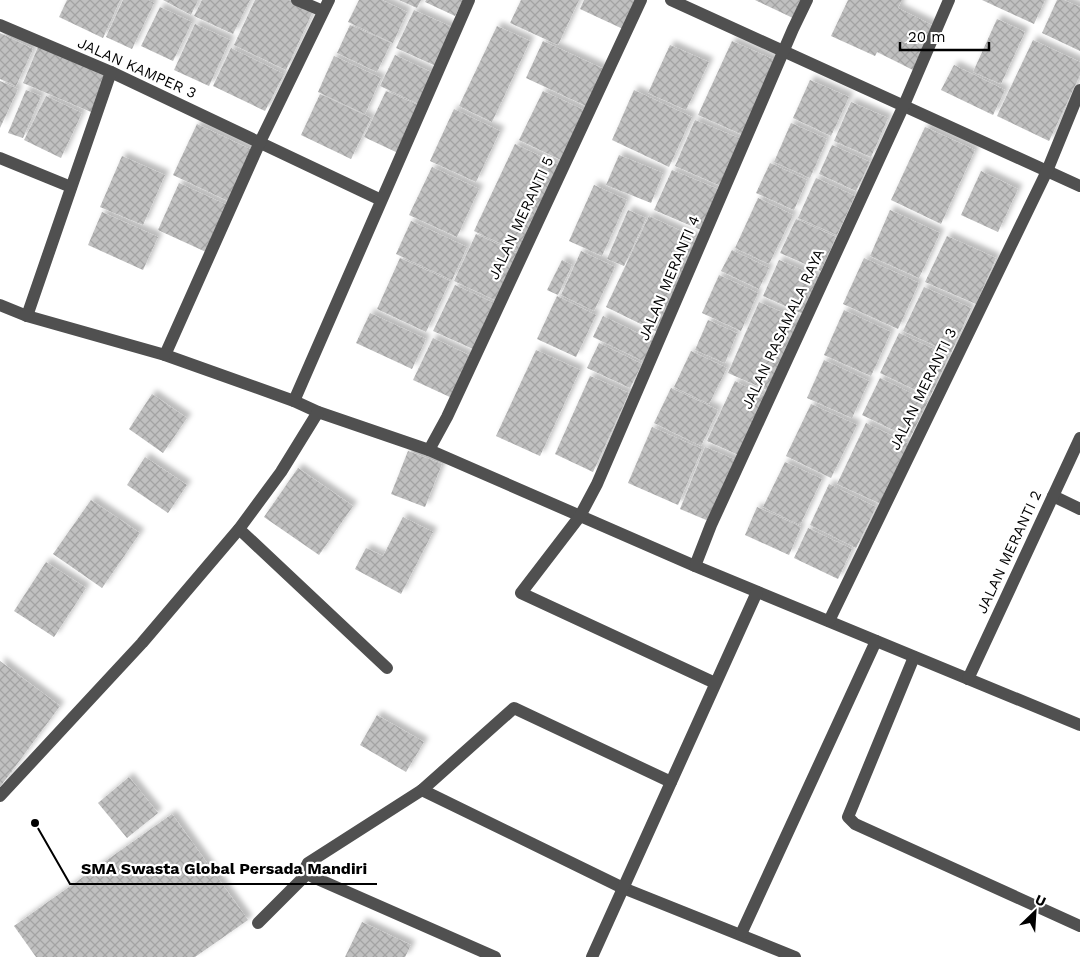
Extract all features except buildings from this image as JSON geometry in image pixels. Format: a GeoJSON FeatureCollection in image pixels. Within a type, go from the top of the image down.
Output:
{"type":"FeatureCollection","features":[{"type":"Feature","properties":{"kind":"street"},"geometry":{"type":"LineString","coordinates":[[165,355],[260,142],[326,6],[297,0]]}},
{"type":"Feature","properties":{"kind":"street"},"geometry":{"type":"LineString","coordinates":[[294,401],[469,0]]}},
{"type":"Feature","properties":{"kind":"street","name":"JALAN MERANTI 5"},"geometry":{"type":"LineString","coordinates":[[429,450],[641,0]]}},
{"type":"Feature","properties":{"kind":"street"},"geometry":{"type":"LineString","coordinates":[[671,0],[1080,186]]}},
{"type":"Feature","properties":{"kind":"street","name":"JALAN MERANTI 4"},"geometry":{"type":"LineString","coordinates":[[715,683],[520,593],[580,516],[597,484],[807,0]]}},
{"type":"Feature","properties":{"kind":"street","name":"JALAN RASAMALA RAYA"},"geometry":{"type":"LineString","coordinates":[[695,566],[711,525],[904,106],[949,0]]}},
{"type":"Feature","properties":{"kind":"street","name":"JALAN KAMPER 3"},"geometry":{"type":"LineString","coordinates":[[0,25],[110,72],[381,200]]}},
{"type":"Feature","properties":{"kind":"street"},"geometry":{"type":"LineString","coordinates":[[27,316],[110,72]]}},
{"type":"Feature","properties":{"kind":"street","name":"JALAN MERANTI 3"},"geometry":{"type":"LineString","coordinates":[[829,621],[1047,170],[1080,90]]}},
{"type":"Feature","properties":{"kind":"street"},"geometry":{"type":"LineString","coordinates":[[0,158],[72,186]]}},
{"type":"Feature","properties":{"kind":"street"},"geometry":{"type":"LineString","coordinates":[[0,305],[27,316],[165,355],[294,401],[318,412],[429,450],[695,566],[1080,726]]}},
{"type":"Feature","properties":{"kind":"street"},"geometry":{"type":"LineString","coordinates":[[0,796],[142,643],[239,530],[281,472],[318,412]]}},
{"type":"Feature","properties":{"kind":"street","name":"JALAN MERANTI 2"},"geometry":{"type":"LineString","coordinates":[[968,679],[1080,438]]}},
{"type":"Feature","properties":{"kind":"street"},"geometry":{"type":"LineString","coordinates":[[1053,496],[1080,509]]}},
{"type":"Feature","properties":{"kind":"street"},"geometry":{"type":"LineString","coordinates":[[239,530],[387,668]]}},
{"type":"Feature","properties":{"kind":"street"},"geometry":{"type":"LineString","coordinates":[[592,957],[757,592]]}},
{"type":"Feature","properties":{"kind":"street"},"geometry":{"type":"LineString","coordinates":[[741,934],[876,641]]}},
{"type":"Feature","properties":{"kind":"street"},"geometry":{"type":"LineString","coordinates":[[914,657],[848,817],[855,824],[1080,926]]}},
{"type":"Feature","properties":{"kind":"street"},"geometry":{"type":"LineString","coordinates":[[495,957],[307,874],[305,869],[308,863],[422,790],[514,708],[671,782]]}},
{"type":"Feature","properties":{"kind":"street"},"geometry":{"type":"LineString","coordinates":[[422,790],[623,888],[795,957]]}},
{"type":"Feature","properties":{"kind":"street"},"geometry":{"type":"LineString","coordinates":[[258,923],[307,874]]}},
{"type":"Feature","properties":{"kind":"place","name":"SMA Swasta Global Persada Mandiri"},"geometry":{"type":"Point","coordinates":[35,823]}}]}
